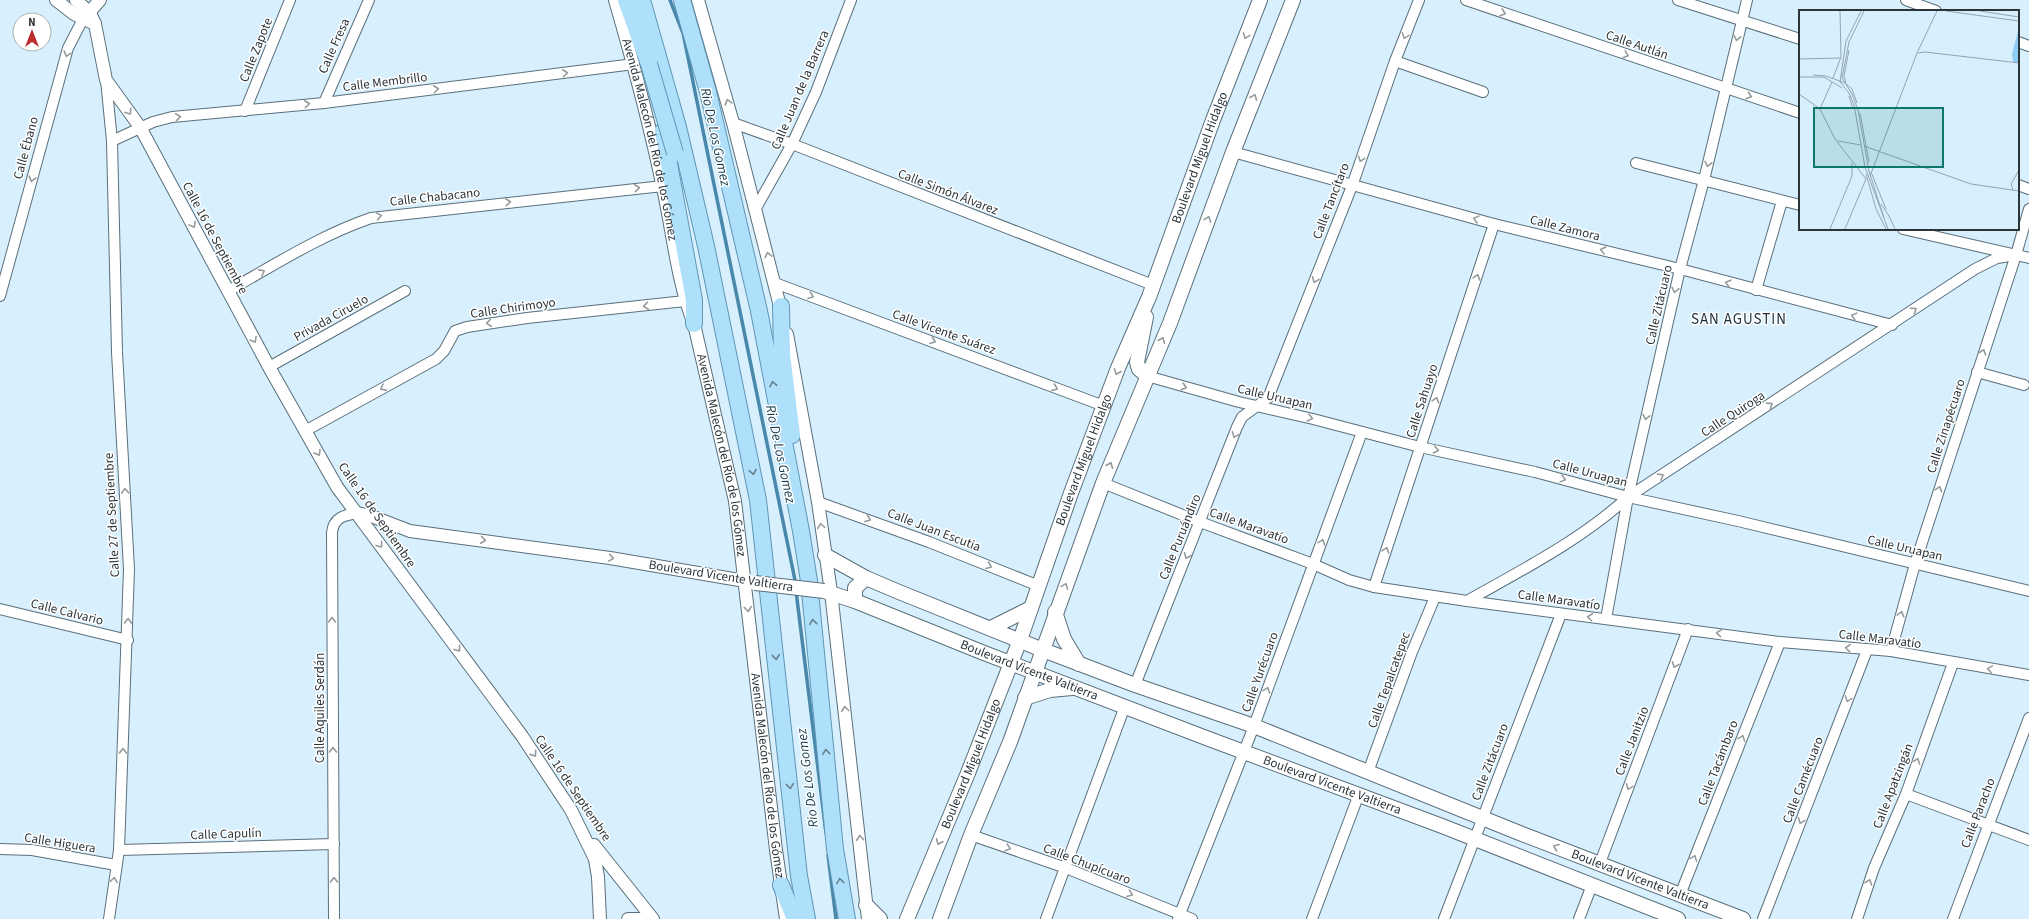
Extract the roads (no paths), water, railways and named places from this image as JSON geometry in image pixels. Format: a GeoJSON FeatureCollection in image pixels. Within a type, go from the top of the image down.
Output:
{"type":"FeatureCollection","features":[{"type":"Feature","properties":{"kind":"main road"},"geometry":{"type":"LineString","coordinates":[[626,0],[649,64],[675,153],[722,373],[731,407],[745,434]]}},
{"type":"Feature","properties":{"kind":"main road","name":"Avenida Malecón del Río de los Gómez"},"geometry":{"type":"LineString","coordinates":[[642,0],[678,127],[706,246],[745,434],[762,527],[799,876],[807,919]]}},
{"type":"Feature","properties":{"kind":"main road"},"geometry":{"type":"LineString","coordinates":[[682,0],[706,85],[759,311],[809,581],[835,849],[847,919]]}},
{"type":"Feature","properties":{"kind":"main road","name":"Boulevard Miguel Hidalgo"},"geometry":{"type":"LineString","coordinates":[[907,918],[1020,640],[1071,493],[1104,406],[1151,291],[1213,120],[1260,0]]}},
{"type":"Feature","properties":{"kind":"main road","name":"Boulevard Miguel Hidalgo"},"geometry":{"type":"LineString","coordinates":[[940,919],[971,835],[1010,742],[1043,650],[1055,611],[1103,483],[1146,376],[1170,323],[1233,152],[1293,0]]}},
{"type":"Feature","properties":{"kind":"main road"},"geometry":{"type":"LineString","coordinates":[[652,32],[663,137],[683,233],[694,300],[694,324]]}},
{"type":"Feature","properties":{"kind":"main road"},"geometry":{"type":"LineString","coordinates":[[1146,376],[1139,369],[1137,362],[1145,329],[1151,291]]}},
{"type":"Feature","properties":{"kind":"main road"},"geometry":{"type":"LineString","coordinates":[[781,306],[782,355],[791,424],[793,456],[792,489]]}},
{"type":"Feature","properties":{"kind":"main road","name":"Boulevard Vicente Valtierra"},"geometry":{"type":"LineString","coordinates":[[825,555],[866,578],[1043,650],[1134,685],[1254,726],[1483,818],[1743,919]]}},
{"type":"Feature","properties":{"kind":"main road"},"geometry":{"type":"LineString","coordinates":[[855,601],[855,588],[866,578]]}},
{"type":"Feature","properties":{"kind":"main road","name":"Boulevard Vicente Valtierra"},"geometry":{"type":"LineString","coordinates":[[750,582],[827,591],[855,601],[1011,663],[1475,838],[1674,918]]}},
{"type":"Feature","properties":{"kind":"main road"},"geometry":{"type":"LineString","coordinates":[[991,628],[1031,608]]}},
{"type":"Feature","properties":{"kind":"main road"},"geometry":{"type":"LineString","coordinates":[[1055,611],[1064,639],[1079,664]]}},
{"type":"Feature","properties":{"kind":"main road"},"geometry":{"type":"LineString","coordinates":[[1026,698],[1050,690],[1073,688],[1085,690]]}},
{"type":"Feature","properties":{"kind":"main road"},"geometry":{"type":"LineString","coordinates":[[781,885],[795,919]]}},
{"type":"Feature","properties":{"kind":"main road"},"geometry":{"type":"LineString","coordinates":[[866,905],[880,919]]}},
{"type":"Feature","properties":{"kind":"street"},"geometry":{"type":"LineString","coordinates":[[56,0],[89,19]]}},
{"type":"Feature","properties":{"kind":"street"},"geometry":{"type":"LineString","coordinates":[[76,0],[89,19]]}},
{"type":"Feature","properties":{"kind":"street"},"geometry":{"type":"LineString","coordinates":[[89,19],[100,0]]}},
{"type":"Feature","properties":{"kind":"street","name":"Calle Zapote"},"geometry":{"type":"LineString","coordinates":[[246,111],[290,0]]}},
{"type":"Feature","properties":{"kind":"street","name":"Calle Fresa"},"geometry":{"type":"LineString","coordinates":[[324,103],[369,0]]}},
{"type":"Feature","properties":{"kind":"street","name":"Avenida Malecón del Río de los Gómez"},"geometry":{"type":"LineString","coordinates":[[615,0],[634,64],[663,186],[685,301],[694,324],[735,501],[750,582],[781,885],[786,919]]}},
{"type":"Feature","properties":{"kind":"street"},"geometry":{"type":"LineString","coordinates":[[698,0],[733,123],[781,306],[818,502],[825,555],[827,591],[858,821],[868,919]]}},
{"type":"Feature","properties":{"kind":"street","name":"Calle Juan de la Barrera"},"geometry":{"type":"LineString","coordinates":[[756,208],[792,144],[816,92],[851,0]]}},
{"type":"Feature","properties":{"kind":"street","name":"Calle Tancítaro"},"geometry":{"type":"LineString","coordinates":[[1259,406],[1268,398],[1352,186],[1395,61],[1419,0]]}},
{"type":"Feature","properties":{"kind":"street","name":"Calle Autlán"},"geometry":{"type":"LineString","coordinates":[[1466,0],[1799,113]]}},
{"type":"Feature","properties":{"kind":"street"},"geometry":{"type":"LineString","coordinates":[[1678,0],[1799,40]]}},
{"type":"Feature","properties":{"kind":"street","name":"Calle Zitácuaro"},"geometry":{"type":"LineString","coordinates":[[1606,619],[1628,497],[1680,269],[1704,180],[1747,0]]}},
{"type":"Feature","properties":{"kind":"street"},"geometry":{"type":"LineString","coordinates":[[1906,0],[1933,10]]}},
{"type":"Feature","properties":{"kind":"street","name":"Calle 16 de Septiembre"},"geometry":{"type":"LineString","coordinates":[[89,19],[106,80],[112,140]]}},
{"type":"Feature","properties":{"kind":"street","name":"Calle Ébano"},"geometry":{"type":"LineString","coordinates":[[0,296],[68,48],[89,19]]}},
{"type":"Feature","properties":{"kind":"street"},"geometry":{"type":"LineString","coordinates":[[2019,42],[2029,46]]}},
{"type":"Feature","properties":{"kind":"street"},"geometry":{"type":"LineString","coordinates":[[1395,61],[1483,92]]}},
{"type":"Feature","properties":{"kind":"street","name":"Calle Membrillo"},"geometry":{"type":"LineString","coordinates":[[140,127],[172,117],[324,103],[634,64]]}},
{"type":"Feature","properties":{"kind":"street","name":"Calle 16 de Septiembre"},"geometry":{"type":"LineString","coordinates":[[106,80],[140,127],[269,366],[337,487],[522,736],[561,794],[587,841],[593,843],[601,856],[654,919]]}},
{"type":"Feature","properties":{"kind":"street","name":"Calle Simón Álvarez"},"geometry":{"type":"LineString","coordinates":[[733,123],[792,144],[1151,291]]}},
{"type":"Feature","properties":{"kind":"street"},"geometry":{"type":"LineString","coordinates":[[112,140],[140,127]]}},
{"type":"Feature","properties":{"kind":"street","name":"Calle 27 de Septiembre"},"geometry":{"type":"LineString","coordinates":[[109,919],[119,850],[128,640],[129,569],[117,352],[112,140]]}},
{"type":"Feature","properties":{"kind":"street","name":"Calle Zamora"},"geometry":{"type":"LineString","coordinates":[[1233,152],[1494,224],[1680,269],[1892,326]]}},
{"type":"Feature","properties":{"kind":"street"},"geometry":{"type":"LineString","coordinates":[[1636,163],[1799,205]]}},
{"type":"Feature","properties":{"kind":"street"},"geometry":{"type":"LineString","coordinates":[[2019,185],[2029,189]]}},
{"type":"Feature","properties":{"kind":"street","name":"Calle Chabacano"},"geometry":{"type":"LineString","coordinates":[[228,291],[295,254],[371,218],[663,186]]}},
{"type":"Feature","properties":{"kind":"street"},"geometry":{"type":"LineString","coordinates":[[1756,290],[1782,201]]}},
{"type":"Feature","properties":{"kind":"street","name":"Calle Zinapécuaro"},"geometry":{"type":"LineString","coordinates":[[1891,651],[1915,564],[2016,255],[2029,209]]}},
{"type":"Feature","properties":{"kind":"street","name":"Calle Sahuayo"},"geometry":{"type":"LineString","coordinates":[[1374,587],[1494,224]]}},
{"type":"Feature","properties":{"kind":"street"},"geometry":{"type":"LineString","coordinates":[[1907,230],[2029,258]]}},
{"type":"Feature","properties":{"kind":"street","name":"Calle Quiroga"},"geometry":{"type":"LineString","coordinates":[[1467,601],[1567,542],[1607,516],[1628,497],[1892,326],[1975,269],[1997,258],[2016,255]]}},
{"type":"Feature","properties":{"kind":"street","name":"Calle Vicente Suárez"},"geometry":{"type":"LineString","coordinates":[[775,283],[1104,406]]}},
{"type":"Feature","properties":{"kind":"street","name":"Privada Ciruelo"},"geometry":{"type":"LineString","coordinates":[[269,366],[405,291]]}},
{"type":"Feature","properties":{"kind":"street","name":"Calle Chirimoyo"},"geometry":{"type":"LineString","coordinates":[[305,431],[436,359],[444,351],[455,331],[467,327],[527,318],[685,301]]}},
{"type":"Feature","properties":{"kind":"street"},"geometry":{"type":"LineString","coordinates":[[1977,372],[2024,385]]}},
{"type":"Feature","properties":{"kind":"street","name":"Calle Uruapan"},"geometry":{"type":"LineString","coordinates":[[1146,376],[1239,402],[1420,447],[1535,472],[1628,497],[1738,521],[2029,591]]}},
{"type":"Feature","properties":{"kind":"street","name":"Calle Puruándiro"},"geometry":{"type":"LineString","coordinates":[[1134,685],[1242,417],[1259,406]]}},
{"type":"Feature","properties":{"kind":"street","name":"Calle Yurécuaro"},"geometry":{"type":"LineString","coordinates":[[1179,917],[1243,750],[1254,726],[1362,432]]}},
{"type":"Feature","properties":{"kind":"street","name":"Calle Maravatío"},"geometry":{"type":"LineString","coordinates":[[1103,483],[1200,522],[1313,564],[1349,580],[1374,587],[1435,597],[1561,614],[1688,628],[1780,642],[1891,651],[2029,675]]}},
{"type":"Feature","properties":{"kind":"street","name":"Calle Juan Escutia"},"geometry":{"type":"LineString","coordinates":[[818,502],[929,542],[1039,586]]}},
{"type":"Feature","properties":{"kind":"street","name":"Boulevard Vicente Valtierra"},"geometry":{"type":"LineString","coordinates":[[357,513],[371,516],[410,531],[610,558],[750,582]]}},
{"type":"Feature","properties":{"kind":"street","name":"Calle Aquiles Serdán"},"geometry":{"type":"LineString","coordinates":[[334,919],[332,527],[338,519],[344,515],[357,513]]}},
{"type":"Feature","properties":{"kind":"street","name":"Calle Tepalcatepec"},"geometry":{"type":"LineString","coordinates":[[1368,772],[1412,652],[1435,597]]}},
{"type":"Feature","properties":{"kind":"street","name":"Calle Calvario"},"geometry":{"type":"LineString","coordinates":[[0,609],[128,640]]}},
{"type":"Feature","properties":{"kind":"street","name":"Calle Zitácuaro"},"geometry":{"type":"LineString","coordinates":[[1444,919],[1561,614]]}},
{"type":"Feature","properties":{"kind":"street","name":"Calle Janitzio"},"geometry":{"type":"LineString","coordinates":[[1600,863],[1688,628]]}},
{"type":"Feature","properties":{"kind":"street","name":"Calle Tacámbaro"},"geometry":{"type":"LineString","coordinates":[[1680,895],[1780,642]]}},
{"type":"Feature","properties":{"kind":"street","name":"Calle Camécuaro"},"geometry":{"type":"LineString","coordinates":[[1763,919],[1866,650]]}},
{"type":"Feature","properties":{"kind":"street","name":"Calle Apatzingán"},"geometry":{"type":"LineString","coordinates":[[1856,919],[1874,868],[1906,794],[1953,663]]}},
{"type":"Feature","properties":{"kind":"street"},"geometry":{"type":"LineString","coordinates":[[1046,919],[1125,706]]}},
{"type":"Feature","properties":{"kind":"street","name":"Calle Paracho"},"geometry":{"type":"LineString","coordinates":[[1952,919],[2029,718]]}},
{"type":"Feature","properties":{"kind":"street"},"geometry":{"type":"LineString","coordinates":[[1312,919],[1359,794]]}},
{"type":"Feature","properties":{"kind":"street"},"geometry":{"type":"LineString","coordinates":[[1906,794],[1988,823],[2029,840]]}},
{"type":"Feature","properties":{"kind":"street","name":"Calle Chupícuaro"},"geometry":{"type":"LineString","coordinates":[[971,835],[1066,868],[1179,917],[1192,919]]}},
{"type":"Feature","properties":{"kind":"street"},"geometry":{"type":"LineString","coordinates":[[587,841],[595,859],[598,877],[600,919]]}},
{"type":"Feature","properties":{"kind":"street","name":"Calle Capulín"},"geometry":{"type":"LineString","coordinates":[[119,850],[334,844]]}},
{"type":"Feature","properties":{"kind":"street","name":"Calle Higuera"},"geometry":{"type":"LineString","coordinates":[[0,849],[32,850],[116,865]]}},
{"type":"Feature","properties":{"kind":"street"},"geometry":{"type":"LineString","coordinates":[[1579,919],[1592,885]]}},
{"type":"Feature","properties":{"kind":"street"},"geometry":{"type":"LineString","coordinates":[[628,919],[641,919]]}},
{"type":"Feature","properties":{"kind":"waterway","name":"Rio De Los Gomez"},"geometry":{"type":"LineString","coordinates":[[670,0],[683,33],[796,585]]}},
{"type":"Feature","properties":{"kind":"waterway","name":"Rio De Los Gomez"},"geometry":{"type":"LineString","coordinates":[[796,591],[826,833]]}},
{"type":"Feature","properties":{"kind":"waterway","name":"Rio De Los Gomez"},"geometry":{"type":"LineString","coordinates":[[828,855],[836,919]]}},
{"type":"Feature","properties":{"kind":"district","name":"SAN AGUSTIN"},"geometry":{"type":"Point","coordinates":[1739,319]}}]}
